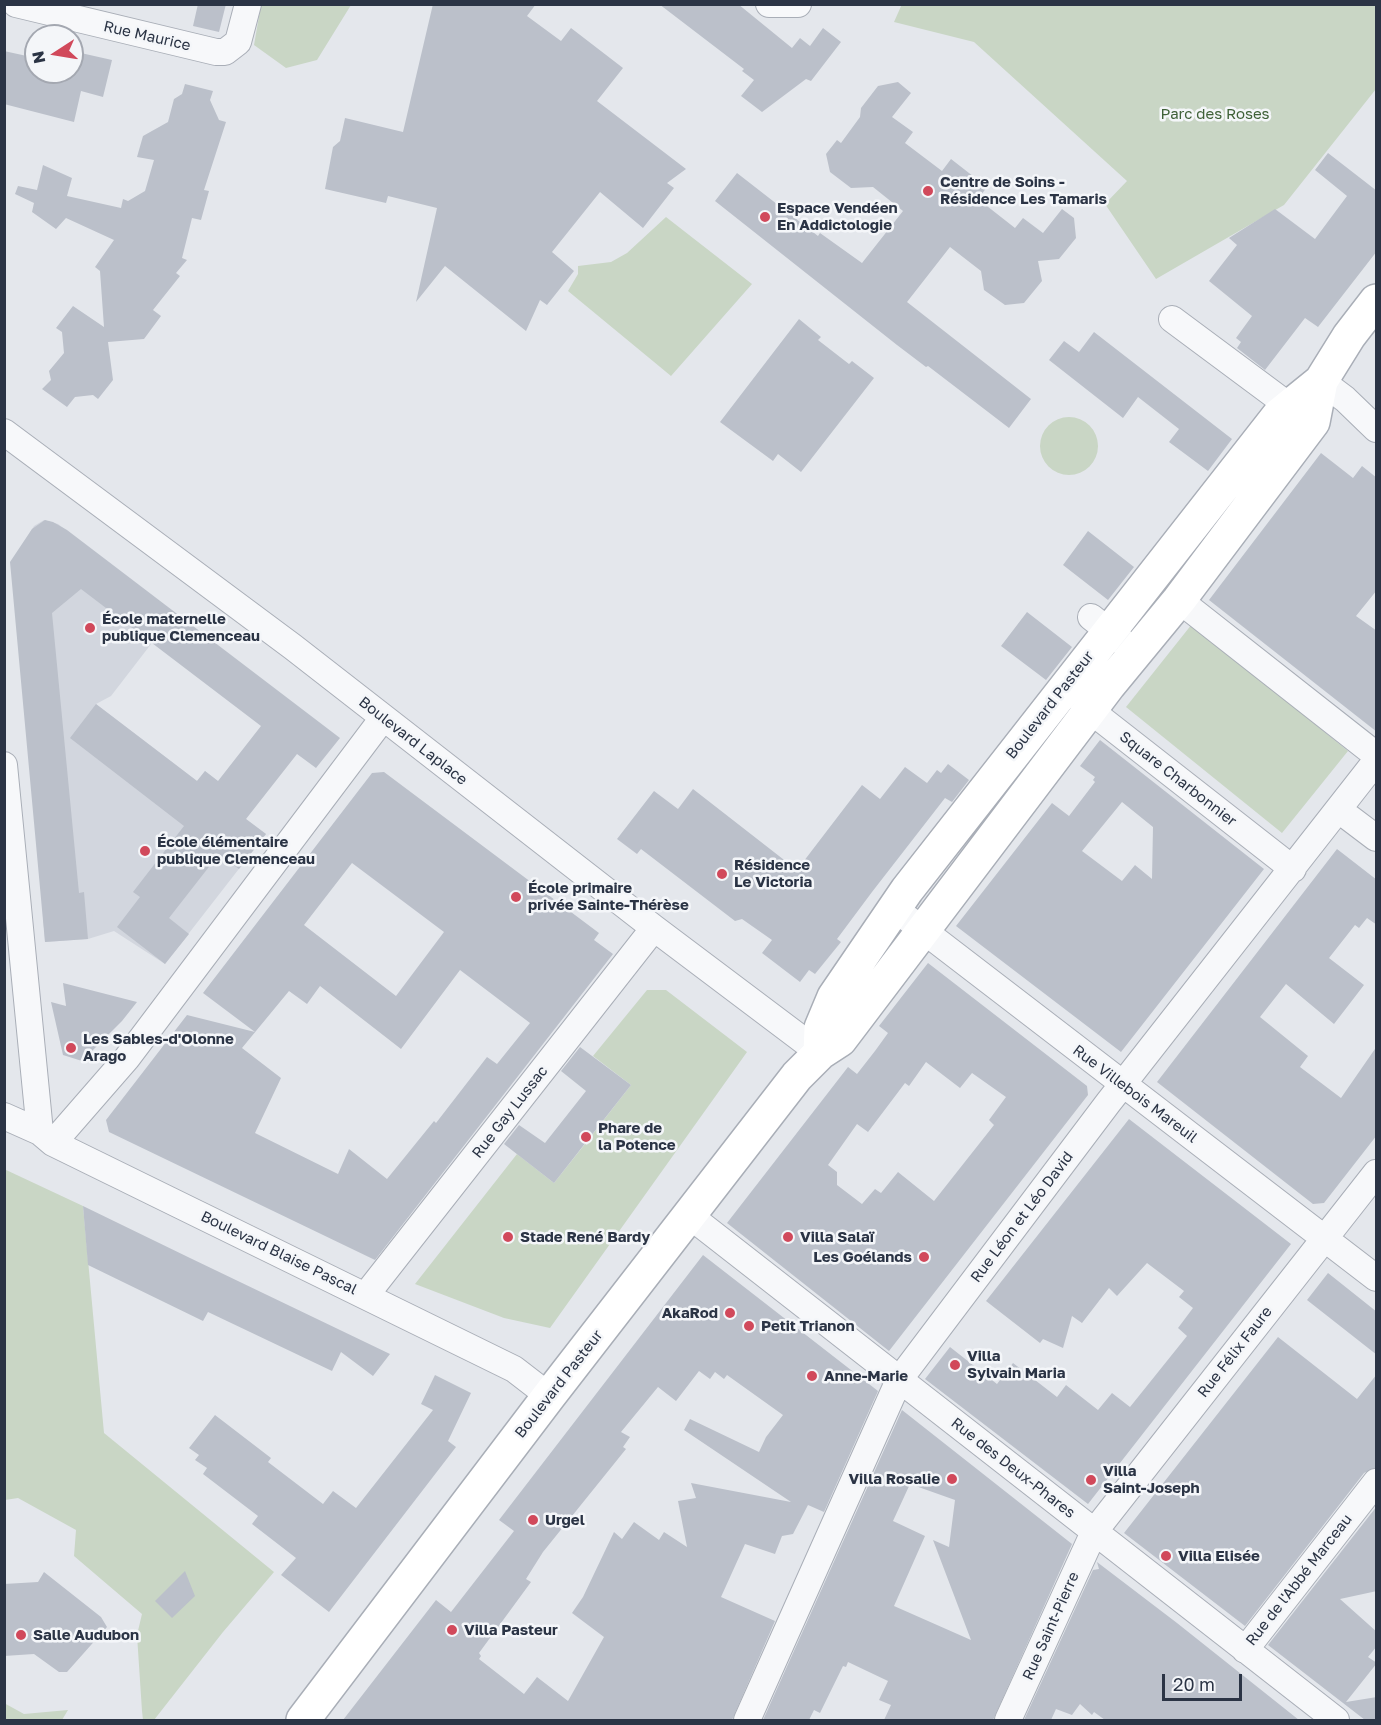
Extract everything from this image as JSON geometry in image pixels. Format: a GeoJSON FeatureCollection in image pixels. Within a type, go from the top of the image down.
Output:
{"type":"FeatureCollection","features":[{"type":"Feature","properties":{"kind":"street","name":"Rue Maurice"},"geometry":{"type":"LineString","coordinates":[[16,4],[216,52],[225,52],[238,42],[248,4]]}},
{"type":"Feature","properties":{"kind":"street"},"geometry":{"type":"LineString","coordinates":[[769,4],[798,4]]}},
{"type":"Feature","properties":{"kind":"street","name":"Boulevard Pasteur"},"geometry":{"type":"LineString","coordinates":[[820,1053],[821,1028],[834,997],[894,908],[1066,684],[1100,624],[1279,415],[1321,381],[1349,336],[1377,302]]}},
{"type":"Feature","properties":{"kind":"street"},"geometry":{"type":"LineString","coordinates":[[1172,319],[1289,406]]}},
{"type":"Feature","properties":{"kind":"street"},"geometry":{"type":"LineString","coordinates":[[1321,381],[1345,399],[1377,429]]}},
{"type":"Feature","properties":{"kind":"street","name":"Boulevard Pasteur"},"geometry":{"type":"LineString","coordinates":[[306,1720],[549,1396],[797,1076],[820,1053],[840,1040],[1135,652],[1179,600],[1313,422],[1321,381]]}},
{"type":"Feature","properties":{"kind":"street","name":"Boulevard Laplace"},"geometry":{"type":"LineString","coordinates":[[4,432],[223,594],[654,928],[820,1053]]}},
{"type":"Feature","properties":{"kind":"street"},"geometry":{"type":"LineString","coordinates":[[1179,600],[1377,755]]}},
{"type":"Feature","properties":{"kind":"street"},"geometry":{"type":"LineString","coordinates":[[1100,624],[1135,652]]}},
{"type":"Feature","properties":{"kind":"street","name":"Square Charbonnier"},"geometry":{"type":"LineString","coordinates":[[1066,684],[1091,711],[1293,869]]}},
{"type":"Feature","properties":{"kind":"street"},"geometry":{"type":"LineString","coordinates":[[46,1138],[127,1058],[383,718]]}},
{"type":"Feature","properties":{"kind":"street","name":"Rue Léon et Léo David"},"geometry":{"type":"LineString","coordinates":[[747,1720],[899,1380],[1123,1085],[1377,761]]}},
{"type":"Feature","properties":{"kind":"street"},"geometry":{"type":"LineString","coordinates":[[4,765],[46,1138]]}},
{"type":"Feature","properties":{"kind":"street"},"geometry":{"type":"LineString","coordinates":[[1339,810],[1377,838]]}},
{"type":"Feature","properties":{"kind":"street","name":"Rue Villebois Mareuil"},"geometry":{"type":"LineString","coordinates":[[894,908],[1377,1278]]}},
{"type":"Feature","properties":{"kind":"street","name":"Rue Gay Lussac"},"geometry":{"type":"LineString","coordinates":[[366,1295],[654,928]]}},
{"type":"Feature","properties":{"kind":"street","name":"Boulevard Blaise Pascal"},"geometry":{"type":"LineString","coordinates":[[4,1116],[514,1369],[549,1396]]}},
{"type":"Feature","properties":{"kind":"street","name":"Rue Félix Faure"},"geometry":{"type":"LineString","coordinates":[[1094,1532],[1377,1173]]}},
{"type":"Feature","properties":{"kind":"street","name":"Rue des Deux-Phares"},"geometry":{"type":"LineString","coordinates":[[690,1216],[1336,1720]]}},
{"type":"Feature","properties":{"kind":"street","name":"Rue de l'Abbé Marceau"},"geometry":{"type":"LineString","coordinates":[[1245,1650],[1377,1482]]}},
{"type":"Feature","properties":{"kind":"street","name":"Rue Saint-Pierre"},"geometry":{"type":"LineString","coordinates":[[1008,1720],[1094,1532]]}},
{"type":"Feature","properties":{"kind":"shaded area","name":"École élémentaire publique Clemenceau"},"geometry":{"type":"Polygon","coordinates":[[[44,520],[58,524],[175,613],[111,696],[96,704],[197,781],[205,771],[224,786],[246,819],[266,834],[165,964],[114,931],[88,939],[45,942],[36,825],[24,542],[34,526],[44,520]]]}},
{"type":"Feature","properties":{"kind":"green space","name":"Parc des Roses"},"geometry":{"type":"Polygon","coordinates":[[[902,4],[1376,5],[1376,89],[1284,205],[1156,279],[1105,204],[1127,181],[974,42],[894,22],[902,4]]]}},
{"type":"Feature","properties":{"kind":"green space"},"geometry":{"type":"Polygon","coordinates":[[[261,5],[351,5],[317,60],[286,68],[254,45],[261,5]]]}},
{"type":"Feature","properties":{"kind":"green space"},"geometry":{"type":"Polygon","coordinates":[[[666,217],[752,284],[671,376],[568,291],[578,274],[578,266],[611,262],[627,253],[666,217]]]}},
{"type":"Feature","properties":{"kind":"green space"},"geometry":{"type":"Polygon","coordinates":[[[1069,417],[1085,422],[1093,430],[1098,446],[1093,462],[1085,470],[1069,475],[1053,470],[1045,462],[1040,446],[1045,430],[1053,422],[1069,417]]]}},
{"type":"Feature","properties":{"kind":"green space"},"geometry":{"type":"Polygon","coordinates":[[[1192,624],[1348,751],[1282,833],[1126,707],[1192,624]]]}},
{"type":"Feature","properties":{"kind":"green space"},"geometry":{"type":"Polygon","coordinates":[[[647,990],[666,990],[747,1052],[550,1328],[504,1318],[415,1284],[517,1154],[554,1183],[585,1144],[587,1145],[592,1135],[631,1085],[593,1056],[647,990]]]}},
{"type":"Feature","properties":{"kind":"green space"},"geometry":{"type":"Polygon","coordinates":[[[4,1169],[83,1206],[104,1433],[274,1572],[223,1632],[154,1720],[143,1720],[137,1635],[142,1614],[74,1556],[76,1530],[18,1498],[5,1500],[4,1169]]]}},
{"type":"Feature","properties":{"kind":"green space"},"geometry":{"type":"Polygon","coordinates":[[[4,1703],[24,1714],[68,1710],[62,1720],[5,1720],[4,1703]]]}},
{"type":"Feature","properties":{"kind":"building"},"geometry":{"type":"Polygon","coordinates":[[[198,4],[226,4],[219,32],[193,26],[198,4]]]}},
{"type":"Feature","properties":{"kind":"building"},"geometry":{"type":"Polygon","coordinates":[[[433,4],[536,4],[527,16],[561,41],[571,28],[623,68],[597,101],[686,169],[667,183],[674,188],[643,228],[600,192],[552,252],[574,271],[547,305],[540,300],[526,331],[445,266],[416,302],[437,208],[388,196],[386,203],[325,189],[333,147],[340,141],[345,118],[403,132],[433,4]]]}},
{"type":"Feature","properties":{"kind":"building"},"geometry":{"type":"Polygon","coordinates":[[[659,4],[738,4],[792,48],[800,38],[810,46],[823,28],[841,42],[811,81],[806,79],[762,112],[741,96],[754,80],[742,71],[744,69],[659,4]]]}},
{"type":"Feature","properties":{"kind":"building"},"geometry":{"type":"Polygon","coordinates":[[[4,51],[24,55],[24,84],[84,84],[84,54],[112,60],[103,97],[81,91],[74,122],[4,104],[4,51]]]}},
{"type":"Feature","properties":{"kind":"building"},"geometry":{"type":"Polygon","coordinates":[[[898,82],[911,93],[892,117],[913,132],[905,143],[942,171],[951,159],[987,187],[978,199],[1015,228],[1023,218],[1043,233],[1062,209],[1074,218],[1076,238],[1059,259],[1038,261],[1042,281],[1024,303],[1005,305],[984,290],[981,271],[950,247],[907,302],[1031,399],[1009,428],[897,345],[715,201],[737,173],[818,236],[820,233],[862,263],[903,211],[873,187],[851,188],[830,172],[826,154],[837,140],[841,143],[860,117],[861,108],[878,86],[898,82]]]}},
{"type":"Feature","properties":{"kind":"building"},"geometry":{"type":"Polygon","coordinates":[[[185,84],[213,91],[210,100],[219,120],[226,122],[204,190],[209,191],[201,220],[192,218],[182,258],[187,260],[176,273],[180,276],[153,310],[161,316],[144,339],[108,342],[113,380],[98,399],[93,395],[75,397],[67,407],[42,389],[51,380],[49,371],[64,353],[62,332],[56,328],[73,306],[104,327],[100,271],[95,267],[114,240],[66,218],[56,229],[32,212],[34,203],[15,194],[18,186],[37,190],[43,165],[72,178],[67,196],[121,208],[123,199],[128,201],[145,191],[154,160],[137,157],[143,136],[168,122],[174,99],[182,94],[185,84]]]}},
{"type":"Feature","properties":{"kind":"building"},"geometry":{"type":"Polygon","coordinates":[[[1328,153],[1377,191],[1377,251],[1318,327],[1305,318],[1265,370],[1237,348],[1241,342],[1236,338],[1252,316],[1209,281],[1237,245],[1229,238],[1275,209],[1315,239],[1347,196],[1315,170],[1328,153]]]}},
{"type":"Feature","properties":{"kind":"building"},"geometry":{"type":"Polygon","coordinates":[[[799,319],[821,337],[818,340],[849,364],[852,361],[874,378],[801,472],[778,454],[773,461],[720,422],[799,319]]]}},
{"type":"Feature","properties":{"kind":"building"},"geometry":{"type":"Polygon","coordinates":[[[1094,332],[1232,439],[1208,471],[1169,442],[1179,429],[1138,397],[1123,418],[1049,360],[1064,341],[1079,352],[1094,332]]]}},
{"type":"Feature","properties":{"kind":"building"},"geometry":{"type":"Polygon","coordinates":[[[1321,453],[1353,478],[1362,466],[1377,478],[1377,590],[1356,616],[1377,631],[1377,732],[1209,600],[1321,453]]]}},
{"type":"Feature","properties":{"kind":"building"},"geometry":{"type":"Polygon","coordinates":[[[45,520],[67,530],[340,738],[316,768],[297,754],[246,819],[266,834],[239,869],[219,854],[169,918],[189,934],[165,964],[117,927],[140,897],[133,892],[184,826],[70,738],[96,704],[197,781],[205,771],[218,781],[261,726],[81,589],[52,613],[79,893],[84,892],[88,939],[45,942],[10,562],[32,529],[45,520]]]}},
{"type":"Feature","properties":{"kind":"building"},"geometry":{"type":"Polygon","coordinates":[[[1088,531],[1134,567],[1108,600],[1063,565],[1088,531]]]}},
{"type":"Feature","properties":{"kind":"building"},"geometry":{"type":"Polygon","coordinates":[[[1027,612],[1072,647],[1046,680],[1001,646],[1027,612]]]}},
{"type":"Feature","properties":{"kind":"building"},"geometry":{"type":"Polygon","coordinates":[[[1100,740],[1264,869],[1121,1052],[956,926],[1052,803],[1069,816],[1095,782],[1093,780],[1095,777],[1080,766],[1100,740]],[[1122,802],[1082,851],[1122,881],[1135,865],[1152,879],[1153,827],[1122,802]]]}},
{"type":"Feature","properties":{"kind":"building","name":"Résidence Le Victoria"},"geometry":{"type":"Polygon","coordinates":[[[948,764],[969,780],[952,802],[945,798],[837,939],[841,942],[815,974],[809,970],[800,982],[762,953],[772,940],[742,919],[735,921],[641,849],[637,854],[617,839],[654,791],[678,809],[693,789],[797,870],[862,785],[880,799],[905,767],[927,783],[937,770],[941,773],[948,764]]]}},
{"type":"Feature","properties":{"kind":"building"},"geometry":{"type":"Polygon","coordinates":[[[384,772],[599,933],[594,940],[613,954],[375,1260],[109,1132],[106,1120],[187,1015],[255,1032],[203,993],[372,773],[384,772]],[[352,863],[304,925],[396,996],[444,932],[352,863]],[[460,970],[401,1049],[320,986],[307,1004],[289,991],[242,1048],[281,1078],[255,1133],[338,1174],[349,1149],[387,1179],[434,1121],[436,1123],[487,1057],[497,1064],[530,1023],[460,970]]]}},
{"type":"Feature","properties":{"kind":"building"},"geometry":{"type":"Polygon","coordinates":[[[1337,849],[1377,880],[1377,925],[1367,918],[1359,928],[1355,925],[1329,958],[1364,985],[1334,1024],[1286,984],[1260,1017],[1308,1056],[1300,1067],[1341,1098],[1377,1046],[1377,1135],[1324,1203],[1313,1204],[1157,1082],[1337,849]]]}},
{"type":"Feature","properties":{"kind":"building"},"geometry":{"type":"Polygon","coordinates":[[[928,963],[1087,1086],[1088,1095],[889,1351],[727,1223],[848,1067],[857,1074],[875,1051],[888,1033],[879,1026],[928,963]],[[926,1062],[909,1086],[905,1083],[868,1132],[857,1124],[828,1165],[837,1172],[837,1185],[862,1204],[875,1189],[881,1193],[898,1172],[934,1201],[994,1125],[989,1120],[1006,1097],[972,1073],[960,1088],[926,1062]]]}},
{"type":"Feature","properties":{"kind":"building"},"geometry":{"type":"Polygon","coordinates":[[[63,983],[137,1002],[122,1021],[82,1061],[63,1055],[51,1002],[66,1006],[63,983]]]}},
{"type":"Feature","properties":{"kind":"building"},"geometry":{"type":"Polygon","coordinates":[[[580,1047],[631,1085],[554,1183],[504,1144],[519,1125],[545,1143],[586,1091],[561,1071],[580,1047]]]}},
{"type":"Feature","properties":{"kind":"building"},"geometry":{"type":"Polygon","coordinates":[[[1129,1119],[1291,1244],[1088,1504],[925,1379],[950,1347],[997,1384],[1013,1363],[1057,1397],[1066,1385],[1098,1410],[1112,1393],[1130,1407],[1187,1336],[1178,1328],[1193,1308],[1179,1297],[1184,1291],[1147,1263],[1117,1296],[1109,1288],[1082,1323],[1072,1316],[1063,1348],[1043,1339],[1040,1343],[986,1301],[1129,1119]]]}},
{"type":"Feature","properties":{"kind":"building"},"geometry":{"type":"Polygon","coordinates":[[[83,1206],[390,1354],[373,1376],[341,1352],[332,1371],[208,1312],[203,1321],[88,1265],[83,1206]]]}},
{"type":"Feature","properties":{"kind":"building"},"geometry":{"type":"Polygon","coordinates":[[[703,1255],[878,1391],[824,1512],[808,1505],[793,1534],[782,1536],[775,1554],[745,1544],[721,1597],[775,1621],[732,1720],[343,1720],[436,1600],[451,1612],[514,1531],[499,1520],[703,1255]],[[699,1371],[676,1401],[658,1387],[621,1432],[630,1437],[623,1447],[626,1449],[543,1552],[526,1579],[531,1582],[479,1653],[481,1656],[479,1659],[524,1694],[537,1677],[568,1701],[604,1637],[572,1613],[583,1597],[614,1532],[622,1539],[634,1522],[659,1540],[664,1532],[687,1547],[678,1501],[696,1498],[691,1483],[791,1502],[684,1430],[690,1419],[759,1452],[766,1437],[783,1415],[727,1375],[724,1379],[715,1372],[710,1379],[699,1371]]]}},
{"type":"Feature","properties":{"kind":"building"},"geometry":{"type":"Polygon","coordinates":[[[1328,1273],[1377,1312],[1377,1355],[1307,1300],[1328,1273]]]}},
{"type":"Feature","properties":{"kind":"building"},"geometry":{"type":"Polygon","coordinates":[[[1278,1337],[1357,1399],[1377,1374],[1377,1467],[1364,1473],[1245,1626],[1124,1533],[1278,1337]]]}},
{"type":"Feature","properties":{"kind":"building"},"geometry":{"type":"Polygon","coordinates":[[[435,1375],[471,1393],[448,1441],[456,1447],[329,1612],[281,1575],[296,1558],[252,1524],[258,1516],[203,1474],[207,1468],[195,1460],[199,1455],[189,1448],[215,1415],[271,1458],[268,1462],[323,1504],[333,1491],[356,1508],[433,1410],[421,1404],[435,1375]]]}},
{"type":"Feature","properties":{"kind":"building"},"geometry":{"type":"Polygon","coordinates":[[[902,1410],[1072,1544],[993,1720],[884,1720],[891,1705],[879,1700],[888,1681],[848,1662],[846,1667],[843,1666],[820,1713],[814,1710],[809,1720],[763,1720],[902,1410]],[[910,1484],[893,1521],[925,1536],[894,1606],[971,1640],[933,1540],[949,1547],[955,1500],[910,1484]]]}},
{"type":"Feature","properties":{"kind":"building"},"geometry":{"type":"Polygon","coordinates":[[[1377,1506],[1377,1591],[1340,1599],[1377,1632],[1377,1646],[1368,1657],[1377,1663],[1346,1702],[1377,1697],[1377,1720],[1365,1720],[1268,1645],[1377,1506]]]}},
{"type":"Feature","properties":{"kind":"building"},"geometry":{"type":"Polygon","coordinates":[[[1097,1562],[1299,1720],[1105,1720],[1094,1712],[1092,1715],[1080,1704],[1072,1715],[1056,1709],[1051,1720],[1024,1720],[1093,1570],[1099,1569],[1097,1562]]]}},
{"type":"Feature","properties":{"kind":"building"},"geometry":{"type":"Polygon","coordinates":[[[185,1571],[195,1596],[172,1618],[155,1601],[185,1571]]]}},
{"type":"Feature","properties":{"kind":"building"},"geometry":{"type":"Polygon","coordinates":[[[44,1572],[101,1617],[107,1627],[67,1672],[59,1672],[34,1654],[4,1656],[4,1584],[38,1582],[44,1572]]]}},
{"type":"Feature","properties":{"kind":"place","name":"Centre de Soins - Résidence Les Tamaris"},"geometry":{"type":"Point","coordinates":[928,191]}},
{"type":"Feature","properties":{"kind":"place","name":"Espace Vendéen En Addictologie"},"geometry":{"type":"Point","coordinates":[765,217]}},
{"type":"Feature","properties":{"kind":"place","name":"École maternelle publique Clemenceau"},"geometry":{"type":"Point","coordinates":[90,628]}},
{"type":"Feature","properties":{"kind":"place","name":"École élémentaire publique Clemenceau"},"geometry":{"type":"Point","coordinates":[145,851]}},
{"type":"Feature","properties":{"kind":"place","name":"Résidence Le Victoria"},"geometry":{"type":"Point","coordinates":[722,874]}},
{"type":"Feature","properties":{"kind":"place","name":"École primaire privée Sainte-Thérèse"},"geometry":{"type":"Point","coordinates":[516,897]}},
{"type":"Feature","properties":{"kind":"place","name":"Les Sables-d'Olonne Arago"},"geometry":{"type":"Point","coordinates":[71,1048]}},
{"type":"Feature","properties":{"kind":"place","name":"Phare de la Potence"},"geometry":{"type":"Point","coordinates":[586,1137]}},
{"type":"Feature","properties":{"kind":"place","name":"Stade René Bardy"},"geometry":{"type":"Point","coordinates":[508,1237]}},
{"type":"Feature","properties":{"kind":"place","name":"Villa Salaï"},"geometry":{"type":"Point","coordinates":[788,1237]}},
{"type":"Feature","properties":{"kind":"place","name":"Les Goélands"},"geometry":{"type":"Point","coordinates":[924,1257]}},
{"type":"Feature","properties":{"kind":"place","name":"AkaRod"},"geometry":{"type":"Point","coordinates":[730,1313]}},
{"type":"Feature","properties":{"kind":"place","name":"Petit Trianon"},"geometry":{"type":"Point","coordinates":[749,1326]}},
{"type":"Feature","properties":{"kind":"place","name":"Villa Sylvain Maria"},"geometry":{"type":"Point","coordinates":[955,1365]}},
{"type":"Feature","properties":{"kind":"place","name":"Anne-Marie"},"geometry":{"type":"Point","coordinates":[812,1376]}},
{"type":"Feature","properties":{"kind":"place","name":"Villa Rosalie"},"geometry":{"type":"Point","coordinates":[952,1479]}},
{"type":"Feature","properties":{"kind":"place","name":"Villa Saint-Joseph"},"geometry":{"type":"Point","coordinates":[1091,1480]}},
{"type":"Feature","properties":{"kind":"place","name":"Urgel"},"geometry":{"type":"Point","coordinates":[533,1520]}},
{"type":"Feature","properties":{"kind":"place","name":"Villa Elisée"},"geometry":{"type":"Point","coordinates":[1166,1556]}},
{"type":"Feature","properties":{"kind":"place","name":"Villa Pasteur"},"geometry":{"type":"Point","coordinates":[452,1630]}},
{"type":"Feature","properties":{"kind":"place","name":"Salle Audubon"},"geometry":{"type":"Point","coordinates":[21,1635]}}]}
